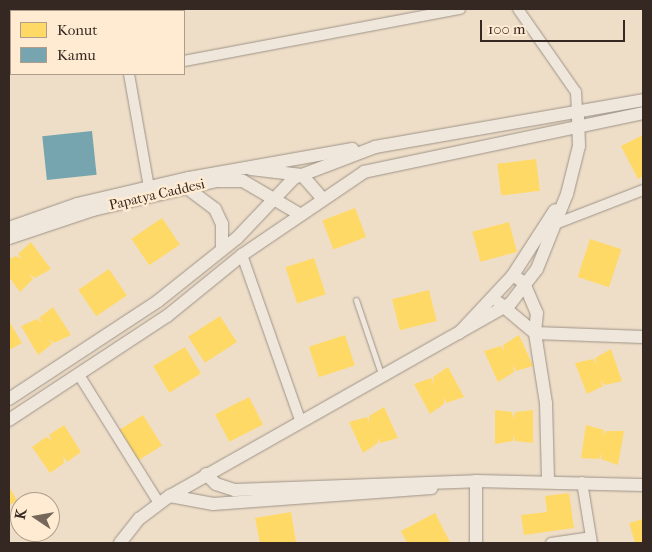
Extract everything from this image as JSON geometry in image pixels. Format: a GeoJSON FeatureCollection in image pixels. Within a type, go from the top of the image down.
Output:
{"type":"FeatureCollection","features":[{"type":"Feature","properties":{"kind":"street"},"geometry":{"type":"LineString","coordinates":[[9,9],[9,14]]}},
{"type":"Feature","properties":{"kind":"street"},"geometry":{"type":"LineString","coordinates":[[185,61],[460,9]]}},
{"type":"Feature","properties":{"kind":"street"},"geometry":{"type":"LineString","coordinates":[[120,543],[164,499],[381,374],[504,309],[527,287],[567,194],[579,146],[576,92],[518,9]]}},
{"type":"Feature","properties":{"kind":"street"},"geometry":{"type":"LineString","coordinates":[[129,75],[150,187]]}},
{"type":"Feature","properties":{"kind":"street"},"geometry":{"type":"LineString","coordinates":[[9,420],[167,316],[242,255],[301,215],[322,198],[373,169],[643,100]]}},
{"type":"Feature","properties":{"kind":"street"},"geometry":{"type":"LineString","coordinates":[[9,399],[158,301],[222,249],[302,175],[375,146],[578,117],[643,113]]}},
{"type":"Feature","properties":{"kind":"street","name":"Papatya Caddesi"},"geometry":{"type":"LineString","coordinates":[[9,228],[77,204],[150,187],[241,167],[375,146]]}},
{"type":"Feature","properties":{"kind":"street"},"geometry":{"type":"LineString","coordinates":[[241,167],[302,175],[322,198]]}},
{"type":"Feature","properties":{"kind":"street","name":"Papatya Caddesi"},"geometry":{"type":"LineString","coordinates":[[9,238],[92,210],[187,188],[243,181],[276,198],[301,215]]}},
{"type":"Feature","properties":{"kind":"street"},"geometry":{"type":"LineString","coordinates":[[187,188],[215,208],[222,224],[222,249]]}},
{"type":"Feature","properties":{"kind":"street"},"geometry":{"type":"LineString","coordinates":[[555,224],[643,190]]}},
{"type":"Feature","properties":{"kind":"street"},"geometry":{"type":"LineString","coordinates":[[459,333],[499,293],[513,276],[567,194]]}},
{"type":"Feature","properties":{"kind":"street"},"geometry":{"type":"LineString","coordinates":[[242,255],[300,420]]}},
{"type":"Feature","properties":{"kind":"street"},"geometry":{"type":"LineString","coordinates":[[513,276],[527,287],[538,313],[535,333],[545,396],[548,480]]}},
{"type":"Feature","properties":{"kind":"street"},"geometry":{"type":"LineString","coordinates":[[499,293],[504,309],[535,333],[592,332],[643,337]]}},
{"type":"Feature","properties":{"kind":"street"},"geometry":{"type":"LineString","coordinates":[[79,375],[164,499],[213,504],[409,492],[476,481]]}},
{"type":"Feature","properties":{"kind":"street"},"geometry":{"type":"LineString","coordinates":[[206,474],[216,484],[235,490],[548,480],[643,485]]}},
{"type":"Feature","properties":{"kind":"street"},"geometry":{"type":"LineString","coordinates":[[475,543],[476,481]]}},
{"type":"Feature","properties":{"kind":"street"},"geometry":{"type":"LineString","coordinates":[[551,543],[591,540],[582,482]]}},
{"type":"Feature","properties":{"kind":"lane"},"geometry":{"type":"LineString","coordinates":[[356,300],[381,374]]}},
{"type":"Feature","properties":{"kind":"building: Konut"},"geometry":{"type":"Polygon","coordinates":[[[643,135],[643,176],[638,179],[621,146],[643,135]]]}},
{"type":"Feature","properties":{"kind":"building: Konut"},"geometry":{"type":"Polygon","coordinates":[[[536,159],[540,191],[501,196],[497,164],[536,159]]]}},
{"type":"Feature","properties":{"kind":"building: Konut"},"geometry":{"type":"Polygon","coordinates":[[[355,208],[366,237],[333,249],[322,221],[355,208]]]}},
{"type":"Feature","properties":{"kind":"building: Konut"},"geometry":{"type":"Polygon","coordinates":[[[162,218],[180,245],[149,265],[131,239],[162,218]]]}},
{"type":"Feature","properties":{"kind":"building: Konut"},"geometry":{"type":"Polygon","coordinates":[[[509,222],[517,252],[480,262],[472,232],[509,222]]]}},
{"type":"Feature","properties":{"kind":"building: Konut"},"geometry":{"type":"Polygon","coordinates":[[[590,239],[621,249],[609,287],[578,277],[590,239]]]}},
{"type":"Feature","properties":{"kind":"building: Konut"},"geometry":{"type":"Polygon","coordinates":[[[31,242],[51,269],[35,278],[29,274],[33,279],[20,292],[9,277],[9,259],[16,256],[22,259],[18,254],[31,242]]]}},
{"type":"Feature","properties":{"kind":"building: Konut"},"geometry":{"type":"Polygon","coordinates":[[[314,258],[326,294],[297,303],[285,267],[314,258]]]}},
{"type":"Feature","properties":{"kind":"building: Konut"},"geometry":{"type":"Polygon","coordinates":[[[109,269],[127,296],[96,316],[78,290],[109,269]]]}},
{"type":"Feature","properties":{"kind":"building: Konut"},"geometry":{"type":"Polygon","coordinates":[[[429,290],[437,321],[400,330],[392,299],[429,290]]]}},
{"type":"Feature","properties":{"kind":"building: Konut"},"geometry":{"type":"Polygon","coordinates":[[[53,307],[71,335],[54,343],[49,339],[52,344],[38,355],[21,326],[37,319],[42,323],[39,318],[53,307]]]}},
{"type":"Feature","properties":{"kind":"building: Konut"},"geometry":{"type":"Polygon","coordinates":[[[220,316],[237,342],[205,363],[188,337],[220,316]]]}},
{"type":"Feature","properties":{"kind":"building: Konut"},"geometry":{"type":"Polygon","coordinates":[[[9,321],[22,343],[11,349],[9,348],[9,321]]]}},
{"type":"Feature","properties":{"kind":"building: Konut"},"geometry":{"type":"Polygon","coordinates":[[[345,335],[355,365],[319,377],[309,347],[345,335]]]}},
{"type":"Feature","properties":{"kind":"building: Konut"},"geometry":{"type":"Polygon","coordinates":[[[519,335],[533,366],[516,371],[513,365],[514,372],[498,382],[484,351],[501,346],[504,351],[503,345],[519,335]]]}},
{"type":"Feature","properties":{"kind":"building: Konut"},"geometry":{"type":"Polygon","coordinates":[[[185,347],[201,374],[169,393],[153,366],[185,347]]]}},
{"type":"Feature","properties":{"kind":"building: Konut"},"geometry":{"type":"Polygon","coordinates":[[[611,349],[622,381],[605,385],[600,380],[603,386],[587,394],[575,363],[593,359],[597,364],[595,358],[611,349]]]}},
{"type":"Feature","properties":{"kind":"building: Konut"},"geometry":{"type":"Polygon","coordinates":[[[448,367],[464,397],[446,403],[444,397],[444,404],[430,414],[414,384],[431,378],[434,384],[433,377],[448,367]]]}},
{"type":"Feature","properties":{"kind":"building: Konut"},"geometry":{"type":"Polygon","coordinates":[[[249,397],[263,425],[229,442],[215,414],[249,397]]]}},
{"type":"Feature","properties":{"kind":"building: Konut"},"geometry":{"type":"Polygon","coordinates":[[[384,407],[398,438],[380,443],[378,437],[378,443],[363,453],[349,422],[367,417],[369,423],[369,416],[384,407]]]}},
{"type":"Feature","properties":{"kind":"building: Konut"},"geometry":{"type":"Polygon","coordinates":[[[495,410],[512,412],[513,419],[515,412],[533,410],[533,443],[515,441],[513,435],[513,441],[495,444],[495,410]]]}},
{"type":"Feature","properties":{"kind":"building: Konut"},"geometry":{"type":"Polygon","coordinates":[[[143,415],[162,446],[136,462],[117,431],[143,415]]]}},
{"type":"Feature","properties":{"kind":"building: Konut"},"geometry":{"type":"Polygon","coordinates":[[[64,425],[81,452],[67,462],[63,456],[64,463],[50,473],[32,447],[46,437],[52,440],[49,435],[64,425]]]}},
{"type":"Feature","properties":{"kind":"building: Konut"},"geometry":{"type":"Polygon","coordinates":[[[586,425],[604,430],[603,436],[606,431],[624,431],[618,465],[601,459],[602,453],[599,459],[581,458],[586,425]]]}},
{"type":"Feature","properties":{"kind":"building: Konut"},"geometry":{"type":"Polygon","coordinates":[[[9,487],[12,492],[10,492],[9,506],[9,487]]]}},
{"type":"Feature","properties":{"kind":"building: Konut"},"geometry":{"type":"Polygon","coordinates":[[[569,493],[574,528],[524,535],[521,515],[547,512],[545,496],[569,493]]]}},
{"type":"Feature","properties":{"kind":"building: Konut"},"geometry":{"type":"Polygon","coordinates":[[[291,512],[296,542],[260,543],[255,518],[291,512]]]}},
{"type":"Feature","properties":{"kind":"building: Konut"},"geometry":{"type":"Polygon","coordinates":[[[435,513],[450,542],[407,543],[401,531],[435,513]]]}},
{"type":"Feature","properties":{"kind":"building: Konut"},"geometry":{"type":"Polygon","coordinates":[[[643,519],[643,543],[635,543],[629,523],[643,519]]]}},
{"type":"Feature","properties":{"kind":"building: Kamu"},"geometry":{"type":"Polygon","coordinates":[[[92,131],[97,175],[47,180],[42,136],[92,131]]]}}]}
